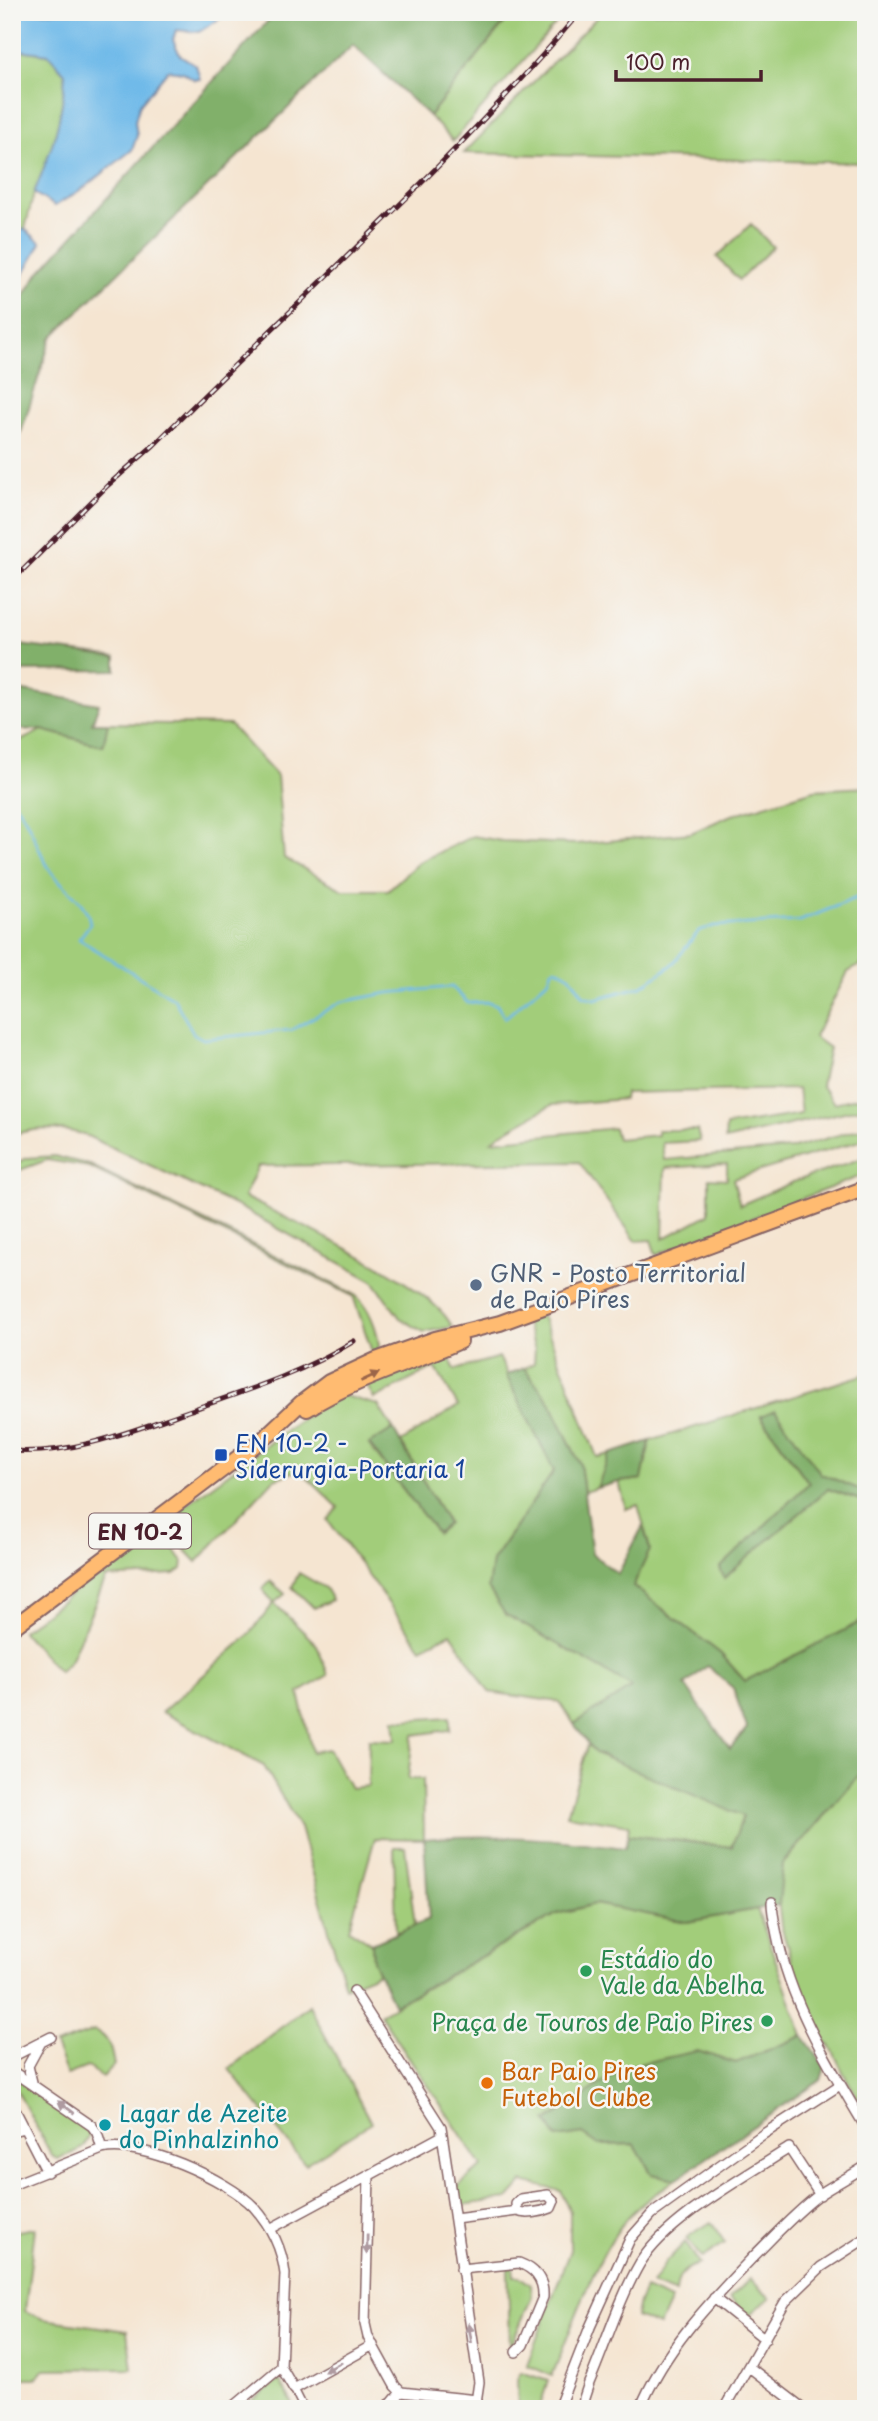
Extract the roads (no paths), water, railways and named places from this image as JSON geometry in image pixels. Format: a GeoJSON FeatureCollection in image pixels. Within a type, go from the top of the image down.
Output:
{"type":"FeatureCollection","features":[{"type":"Feature","properties":{"kind":"main road","name":"EN 10-2"},"geometry":{"type":"LineString","coordinates":[[12,1628],[268,1434],[327,1397],[500,1323],[866,1188]]}},
{"type":"Feature","properties":{"kind":"street"},"geometry":{"type":"LineString","coordinates":[[772,1902],[781,1953],[794,1993],[840,2085],[866,2128]]}},
{"type":"Feature","properties":{"kind":"street"},"geometry":{"type":"LineString","coordinates":[[354,1991],[436,2117],[442,2136],[479,2382],[476,2404],[401,2392],[373,2345],[365,2324],[369,2176]]}},
{"type":"Feature","properties":{"kind":"street"},"geometry":{"type":"LineString","coordinates":[[12,2057],[51,2037]]}},
{"type":"Feature","properties":{"kind":"street"},"geometry":{"type":"LineString","coordinates":[[33,2083],[28,2066],[41,2042]]}},
{"type":"Feature","properties":{"kind":"street"},"geometry":{"type":"LineString","coordinates":[[14,2074],[33,2083],[92,2126],[102,2149]]}},
{"type":"Feature","properties":{"kind":"street"},"geometry":{"type":"LineString","coordinates":[[558,2409],[590,2327],[630,2239],[652,2214],[762,2134],[840,2085]]}},
{"type":"Feature","properties":{"kind":"street"},"geometry":{"type":"LineString","coordinates":[[12,2104],[47,2172]]}},
{"type":"Feature","properties":{"kind":"street"},"geometry":{"type":"LineString","coordinates":[[12,2131],[24,2128]]}},
{"type":"Feature","properties":{"kind":"street"},"geometry":{"type":"LineString","coordinates":[[270,2230],[442,2136]]}},
{"type":"Feature","properties":{"kind":"street"},"geometry":{"type":"LineString","coordinates":[[12,2185],[102,2149],[116,2146],[133,2148],[179,2162],[246,2199],[270,2230],[283,2260],[285,2274],[281,2367],[304,2409]]}},
{"type":"Feature","properties":{"kind":"street"},"geometry":{"type":"LineString","coordinates":[[583,2409],[583,2398],[636,2272],[658,2240],[678,2222],[789,2148],[820,2195]]}},
{"type":"Feature","properties":{"kind":"street"},"geometry":{"type":"LineString","coordinates":[[640,2409],[681,2336],[714,2298],[791,2218],[820,2195],[866,2166]]}},
{"type":"Feature","properties":{"kind":"street"},"geometry":{"type":"LineString","coordinates":[[454,2219],[517,2211]]}},
{"type":"Feature","properties":{"kind":"street"},"geometry":{"type":"LineString","coordinates":[[724,2409],[785,2302],[821,2267],[866,2238]]}},
{"type":"Feature","properties":{"kind":"street"},"geometry":{"type":"LineString","coordinates":[[461,2269],[519,2263],[537,2274],[543,2297],[523,2345],[516,2353]]}},
{"type":"Feature","properties":{"kind":"street"},"geometry":{"type":"LineString","coordinates":[[714,2298],[765,2339]]}},
{"type":"Feature","properties":{"kind":"street"},"geometry":{"type":"LineString","coordinates":[[294,2389],[373,2345]]}},
{"type":"Feature","properties":{"kind":"street"},"geometry":{"type":"LineString","coordinates":[[231,2409],[281,2367]]}},
{"type":"Feature","properties":{"kind":"street"},"geometry":{"type":"LineString","coordinates":[[749,2367],[804,2409]]}},
{"type":"Feature","properties":{"kind":"street"},"geometry":{"type":"LineString","coordinates":[[382,2409],[392,2403],[401,2392]]}},
{"type":"Feature","properties":{"kind":"water"},"geometry":{"type":"Polygon","coordinates":[[[12,12],[230,12],[199,32],[176,30],[173,40],[180,55],[196,65],[200,79],[195,80],[183,72],[168,70],[140,104],[135,121],[137,136],[132,150],[88,185],[55,206],[34,193],[55,134],[62,105],[65,73],[48,54],[12,49],[12,12]]]}},
{"type":"Feature","properties":{"kind":"water"},"geometry":{"type":"Polygon","coordinates":[[[25,229],[41,243],[12,294],[12,232],[25,229]]]}},
{"type":"Feature","properties":{"kind":"waterway"},"geometry":{"type":"LineString","coordinates":[[12,801],[24,816],[49,868],[88,915],[90,924],[79,939],[174,999],[194,1034],[203,1039],[291,1030],[341,1002],[388,993],[452,987],[468,1003],[489,1002],[497,1005],[505,1018],[549,979],[552,970],[556,968],[570,976],[584,996],[595,999],[642,986],[672,965],[699,931],[714,926],[800,921],[866,894]]}},
{"type":"Feature","properties":{"kind":"railway"},"geometry":{"type":"LineString","coordinates":[[12,581],[425,179],[530,69],[580,12]]}},
{"type":"Feature","properties":{"kind":"railway"},"geometry":{"type":"LineString","coordinates":[[12,1451],[57,1449],[123,1434],[273,1380],[314,1363],[354,1341]]}},
{"type":"Feature","properties":{"kind":"place","name":"GNR - Posto Territorial de Paio Pires"},"geometry":{"type":"Point","coordinates":[476,1285]}},
{"type":"Feature","properties":{"kind":"place","name":"EN 10-2 - Siderurgia-Portaria 1"},"geometry":{"type":"Point","coordinates":[221,1455]}},
{"type":"Feature","properties":{"kind":"place","name":"Estádio do Vale da Abelha"},"geometry":{"type":"Point","coordinates":[586,1971]}},
{"type":"Feature","properties":{"kind":"place","name":"Praça de Touros de Paio Pires"},"geometry":{"type":"Point","coordinates":[767,2021]}},
{"type":"Feature","properties":{"kind":"place","name":"Bar Paio Pires Futebol Clube"},"geometry":{"type":"Point","coordinates":[487,2083]}},
{"type":"Feature","properties":{"kind":"place","name":"Lagar de Azeite do Pinhalzinho"},"geometry":{"type":"Point","coordinates":[105,2125]}}]}
